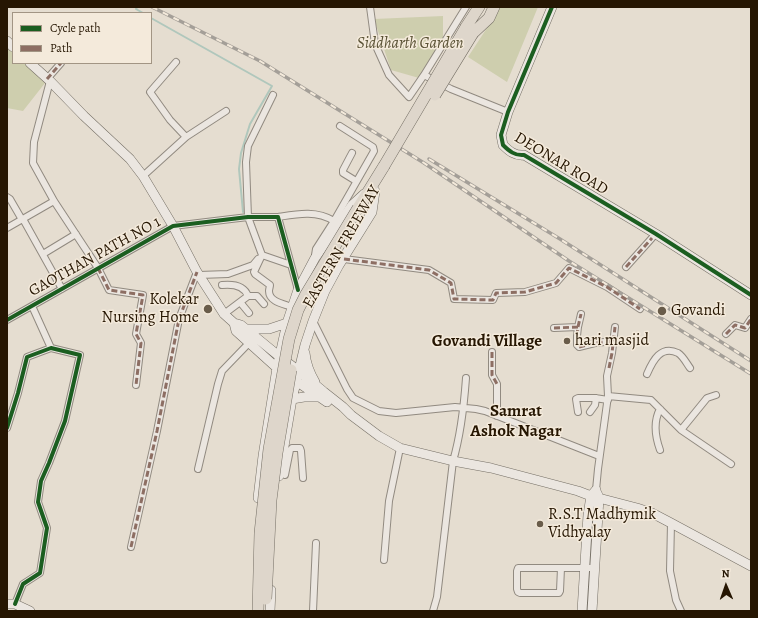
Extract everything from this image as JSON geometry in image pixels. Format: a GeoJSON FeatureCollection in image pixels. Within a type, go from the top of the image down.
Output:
{"type":"FeatureCollection","features":[{"type":"Feature","properties":{"kind":"highway","name":"EASTERN FREEWAY"},"geometry":{"type":"LineString","coordinates":[[258,611],[260,533],[269,449],[289,339],[298,310],[306,294],[386,168],[483,8]]}},
{"type":"Feature","properties":{"kind":"highway"},"geometry":{"type":"LineString","coordinates":[[470,30],[489,18],[483,8]]}},
{"type":"Feature","properties":{"kind":"highway","name":"EASTERN FREEWAY"},"geometry":{"type":"LineString","coordinates":[[265,611],[271,500],[295,337],[311,296],[360,210]]}},
{"type":"Feature","properties":{"kind":"main road","name":"DEONAR ROAD"},"geometry":{"type":"LineString","coordinates":[[552,7],[508,112],[501,134],[503,145],[521,159],[536,165],[615,213],[652,238],[738,290],[751,295]]}},
{"type":"Feature","properties":{"kind":"main road"},"geometry":{"type":"LineString","coordinates":[[31,64],[130,159],[143,176],[173,226],[198,274],[224,314],[234,322],[242,325],[246,330],[299,371],[322,395]]}},
{"type":"Feature","properties":{"kind":"main road"},"geometry":{"type":"LineString","coordinates":[[252,611],[260,480],[268,419],[287,323],[298,290],[315,258],[352,205],[373,189]]}},
{"type":"Feature","properties":{"kind":"main road"},"geometry":{"type":"LineString","coordinates":[[270,611],[276,499],[285,458],[292,399],[296,380],[305,345],[325,291],[372,212],[373,189]]}},
{"type":"Feature","properties":{"kind":"main road","name":"DEONAR ROAD"},"geometry":{"type":"LineString","coordinates":[[615,213],[656,234],[738,290],[751,301]]}},
{"type":"Feature","properties":{"kind":"main road"},"geometry":{"type":"LineString","coordinates":[[234,322],[236,331],[278,368],[343,407],[351,415],[379,436],[400,448],[453,461],[491,468],[578,491],[595,494],[637,508],[671,523],[751,566]]}},
{"type":"Feature","properties":{"kind":"main road"},"geometry":{"type":"LineString","coordinates":[[246,330],[269,330],[287,323]]}},
{"type":"Feature","properties":{"kind":"main road"},"geometry":{"type":"LineString","coordinates":[[305,345],[306,361],[309,372],[322,395]]}},
{"type":"Feature","properties":{"kind":"main road"},"geometry":{"type":"LineString","coordinates":[[292,399],[322,395]]}},
{"type":"Feature","properties":{"kind":"main road"},"geometry":{"type":"LineString","coordinates":[[582,611],[584,568],[593,516],[595,494]]}},
{"type":"Feature","properties":{"kind":"main road"},"geometry":{"type":"LineString","coordinates":[[592,611],[595,568],[593,516]]}},
{"type":"Feature","properties":{"kind":"main road"},"geometry":{"type":"LineString","coordinates":[[11,604],[30,611]]}},
{"type":"Feature","properties":{"kind":"street"},"geometry":{"type":"LineString","coordinates":[[370,7],[376,44],[388,76],[410,97],[466,7]]}},
{"type":"Feature","properties":{"kind":"street"},"geometry":{"type":"LineString","coordinates":[[176,62],[150,92],[170,120],[186,136]]}},
{"type":"Feature","properties":{"kind":"street"},"geometry":{"type":"LineString","coordinates":[[60,64],[48,80],[34,142],[33,163],[54,201],[98,268],[109,290],[143,295],[136,334],[142,343],[136,385]]}},
{"type":"Feature","properties":{"kind":"street"},"geometry":{"type":"LineString","coordinates":[[424,75],[451,89],[508,112]]}},
{"type":"Feature","properties":{"kind":"street"},"geometry":{"type":"LineString","coordinates":[[130,547],[157,431],[179,319],[198,274],[228,274],[252,265],[257,260],[259,255],[246,217],[246,162],[248,146],[273,95]]}},
{"type":"Feature","properties":{"kind":"street"},"geometry":{"type":"LineString","coordinates":[[143,176],[186,136],[226,111]]}},
{"type":"Feature","properties":{"kind":"street"},"geometry":{"type":"LineString","coordinates":[[315,258],[316,249],[334,221],[374,151],[373,147],[340,126]]}},
{"type":"Feature","properties":{"kind":"street"},"geometry":{"type":"LineString","coordinates":[[352,153],[343,170],[343,173],[356,181]]}},
{"type":"Feature","properties":{"kind":"street"},"geometry":{"type":"LineString","coordinates":[[7,197],[10,199],[22,218],[62,289]]}},
{"type":"Feature","properties":{"kind":"street"},"geometry":{"type":"LineString","coordinates":[[7,228],[54,201]]}},
{"type":"Feature","properties":{"kind":"street"},"geometry":{"type":"LineString","coordinates":[[173,226],[227,222],[246,217],[278,217],[298,214],[318,214],[334,221]]}},
{"type":"Feature","properties":{"kind":"street"},"geometry":{"type":"LineString","coordinates":[[246,217],[262,255],[254,274],[270,285],[269,292],[276,302],[292,307]]}},
{"type":"Feature","properties":{"kind":"street"},"geometry":{"type":"LineString","coordinates":[[278,217],[298,290]]}},
{"type":"Feature","properties":{"kind":"street","name":"GAOTHAN PATH NO 1"},"geometry":{"type":"LineString","coordinates":[[7,320],[173,226]]}},
{"type":"Feature","properties":{"kind":"street"},"geometry":{"type":"LineString","coordinates":[[43,254],[76,234]]}},
{"type":"Feature","properties":{"kind":"street"},"geometry":{"type":"LineString","coordinates":[[626,267],[652,238]]}},
{"type":"Feature","properties":{"kind":"street"},"geometry":{"type":"LineString","coordinates":[[262,255],[291,265]]}},
{"type":"Feature","properties":{"kind":"street"},"geometry":{"type":"LineString","coordinates":[[344,259],[429,270],[451,284],[454,299],[493,300],[496,293],[525,292],[556,283],[569,268],[607,287],[640,310]]}},
{"type":"Feature","properties":{"kind":"street"},"geometry":{"type":"LineString","coordinates":[[222,285],[238,286],[247,292],[248,296]]}},
{"type":"Feature","properties":{"kind":"street"},"geometry":{"type":"LineString","coordinates":[[224,314],[248,296],[258,296],[264,304]]}},
{"type":"Feature","properties":{"kind":"street"},"geometry":{"type":"LineString","coordinates":[[240,302],[249,313]]}},
{"type":"Feature","properties":{"kind":"street"},"geometry":{"type":"LineString","coordinates":[[32,306],[51,348]]}},
{"type":"Feature","properties":{"kind":"street"},"geometry":{"type":"LineString","coordinates":[[581,314],[578,327],[577,345],[579,346],[614,341]]}},
{"type":"Feature","properties":{"kind":"street"},"geometry":{"type":"LineString","coordinates":[[726,334],[735,324],[744,328],[751,319]]}},
{"type":"Feature","properties":{"kind":"street"},"geometry":{"type":"LineString","coordinates":[[313,321],[353,398],[379,412],[396,413],[455,407],[476,409],[485,411],[599,456]]}},
{"type":"Feature","properties":{"kind":"street"},"geometry":{"type":"LineString","coordinates":[[554,328],[578,327]]}},
{"type":"Feature","properties":{"kind":"street"},"geometry":{"type":"LineString","coordinates":[[595,494],[599,456],[607,410],[607,376],[614,341],[615,327]]}},
{"type":"Feature","properties":{"kind":"street"},"geometry":{"type":"LineString","coordinates":[[198,469],[222,371],[249,343]]}},
{"type":"Feature","properties":{"kind":"street"},"geometry":{"type":"LineString","coordinates":[[7,428],[27,357],[51,348],[80,355],[65,421],[41,481],[38,502],[48,528],[40,573],[23,584],[11,604]]}},
{"type":"Feature","properties":{"kind":"street"},"geometry":{"type":"LineString","coordinates":[[647,374],[652,362],[664,351],[679,354],[690,368]]}},
{"type":"Feature","properties":{"kind":"street"},"geometry":{"type":"LineString","coordinates":[[492,352],[492,375],[497,384],[497,416]]}},
{"type":"Feature","properties":{"kind":"street"},"geometry":{"type":"LineString","coordinates":[[433,611],[437,596],[453,461],[464,408],[466,378]]}},
{"type":"Feature","properties":{"kind":"street"},"geometry":{"type":"LineString","coordinates":[[681,430],[707,398],[716,395]]}},
{"type":"Feature","properties":{"kind":"street"},"geometry":{"type":"LineString","coordinates":[[578,412],[576,399],[578,398],[651,400],[681,430],[731,464]]}},
{"type":"Feature","properties":{"kind":"street"},"geometry":{"type":"LineString","coordinates":[[596,398],[596,403],[591,410],[607,410]]}},
{"type":"Feature","properties":{"kind":"street"},"geometry":{"type":"LineString","coordinates":[[660,409],[656,418],[655,428],[660,450]]}},
{"type":"Feature","properties":{"kind":"street"},"geometry":{"type":"LineString","coordinates":[[285,475],[285,458],[292,448],[300,448],[303,478]]}},
{"type":"Feature","properties":{"kind":"street"},"geometry":{"type":"LineString","coordinates":[[384,560],[389,501],[400,448]]}},
{"type":"Feature","properties":{"kind":"street"},"geometry":{"type":"LineString","coordinates":[[671,523],[670,571],[676,600],[681,611]]}},
{"type":"Feature","properties":{"kind":"street"},"geometry":{"type":"LineString","coordinates":[[314,611],[316,543]]}},
{"type":"Feature","properties":{"kind":"street"},"geometry":{"type":"LineString","coordinates":[[561,568],[559,593],[518,592],[518,568],[561,568],[584,568],[595,568]]}},
{"type":"Feature","properties":{"kind":"green space"},"geometry":{"type":"Polygon","coordinates":[[[500,7],[538,7],[507,82],[468,57],[500,7]]]}},
{"type":"Feature","properties":{"kind":"green space","name":"Siddharth Garden"},"geometry":{"type":"Polygon","coordinates":[[[443,16],[443,39],[419,78],[391,70],[374,19],[443,16]]]}},
{"type":"Feature","properties":{"kind":"green space"},"geometry":{"type":"Polygon","coordinates":[[[7,47],[12,52],[12,64],[25,64],[45,83],[23,111],[7,108],[7,47]]]}},
{"type":"Feature","properties":{"kind":"waterway"},"geometry":{"type":"LineString","coordinates":[[137,7],[136,9],[141,12]]}},
{"type":"Feature","properties":{"kind":"waterway"},"geometry":{"type":"LineString","coordinates":[[152,19],[272,86],[250,124],[241,153],[239,169],[243,212]]}},
{"type":"Feature","properties":{"kind":"railway"},"geometry":{"type":"LineString","coordinates":[[152,7],[260,61],[424,163],[569,261],[751,374]]}},
{"type":"Feature","properties":{"kind":"railway"},"geometry":{"type":"LineString","coordinates":[[429,159],[560,239],[751,361]]}},
{"type":"Feature","properties":{"kind":"marked path"},"geometry":{"type":"LineString","coordinates":[[47,79],[60,64]]}},
{"type":"Feature","properties":{"kind":"marked path"},"geometry":{"type":"LineString","coordinates":[[626,267],[652,238]]}},
{"type":"Feature","properties":{"kind":"marked path"},"geometry":{"type":"LineString","coordinates":[[344,259],[429,270],[451,283],[454,299],[493,300],[496,293],[525,292],[556,283],[569,268],[607,287],[640,309]]}},
{"type":"Feature","properties":{"kind":"marked path"},"geometry":{"type":"LineString","coordinates":[[98,268],[109,290],[143,295],[136,334],[141,343],[136,385]]}},
{"type":"Feature","properties":{"kind":"marked path"},"geometry":{"type":"LineString","coordinates":[[131,547],[157,431],[179,319],[197,272]]}},
{"type":"Feature","properties":{"kind":"marked path"},"geometry":{"type":"LineString","coordinates":[[578,327],[581,314]]}},
{"type":"Feature","properties":{"kind":"marked path"},"geometry":{"type":"LineString","coordinates":[[726,334],[735,325],[745,328],[751,319]]}},
{"type":"Feature","properties":{"kind":"marked path"},"geometry":{"type":"LineString","coordinates":[[554,328],[578,327],[577,345],[579,347],[595,343],[614,341]]}},
{"type":"Feature","properties":{"kind":"marked path"},"geometry":{"type":"LineString","coordinates":[[609,368],[615,327]]}},
{"type":"Feature","properties":{"kind":"marked path"},"geometry":{"type":"LineString","coordinates":[[492,352],[492,375],[497,384]]}},
{"type":"Feature","properties":{"kind":"cycle path"},"geometry":{"type":"LineString","coordinates":[[552,7],[508,112],[501,135],[503,145],[512,153],[524,155],[656,234],[751,295]]}},
{"type":"Feature","properties":{"kind":"cycle path"},"geometry":{"type":"LineString","coordinates":[[7,320],[173,226],[248,217],[278,217],[298,290]]}},
{"type":"Feature","properties":{"kind":"cycle path"},"geometry":{"type":"LineString","coordinates":[[7,428],[27,357],[51,348],[80,355],[65,421],[41,481],[38,502],[47,528],[40,573],[23,584],[15,604]]}},
{"type":"Feature","properties":{"kind":"place","name":"Kolekar Nursing Home"},"geometry":{"type":"Point","coordinates":[208,309]}},
{"type":"Feature","properties":{"kind":"place","name":"Govandi"},"geometry":{"type":"Point","coordinates":[662,311]}},
{"type":"Feature","properties":{"kind":"place","name":"hari masjid"},"geometry":{"type":"Point","coordinates":[567,341]}},
{"type":"Feature","properties":{"kind":"place","name":"R.S.T Madhymik Vidhyalay"},"geometry":{"type":"Point","coordinates":[540,524]}},
{"type":"Feature","properties":{"kind":"district","name":"Govandi Village"},"geometry":{"type":"Point","coordinates":[487,342]}},
{"type":"Feature","properties":{"kind":"district","name":"Samrat Ashok Nagar"},"geometry":{"type":"Point","coordinates":[516,422]}}]}
